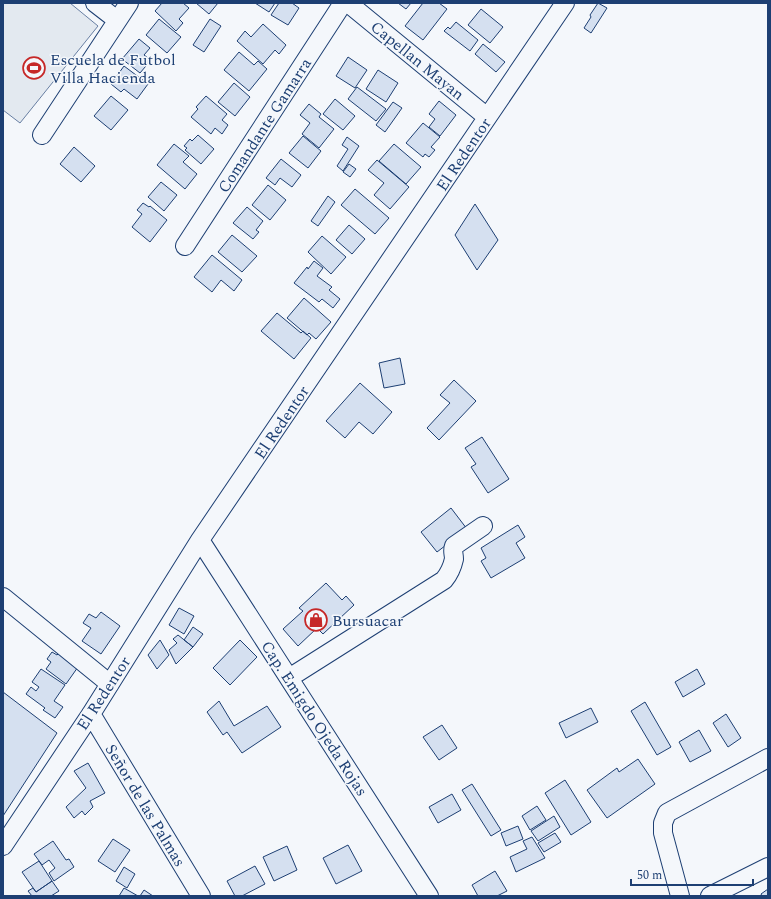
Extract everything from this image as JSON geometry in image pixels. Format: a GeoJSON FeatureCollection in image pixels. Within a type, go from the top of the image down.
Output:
{"type":"FeatureCollection","features":[{"type":"Feature","properties":{"kind":"street"},"geometry":{"type":"LineString","coordinates":[[95,3],[117,20]]}},
{"type":"Feature","properties":{"kind":"street"},"geometry":{"type":"LineString","coordinates":[[42,135],[129,3]]}},
{"type":"Feature","properties":{"kind":"street","name":"Comandante Gamarra"},"geometry":{"type":"LineString","coordinates":[[185,246],[343,3]]}},
{"type":"Feature","properties":{"kind":"street","name":"Capellan Mayan"},"geometry":{"type":"LineString","coordinates":[[348,3],[487,117]]}},
{"type":"Feature","properties":{"kind":"street","name":"El Redentor"},"geometry":{"type":"LineString","coordinates":[[3,846],[110,684],[200,540],[565,3]]}},
{"type":"Feature","properties":{"kind":"street"},"geometry":{"type":"LineString","coordinates":[[289,678],[444,580],[450,573],[454,558],[452,550],[454,546],[482,526]]}},
{"type":"Feature","properties":{"kind":"street","name":"Cap. Emigdo Ojeda Rojas"},"geometry":{"type":"LineString","coordinates":[[200,540],[430,896]]}},
{"type":"Feature","properties":{"kind":"street"},"geometry":{"type":"LineString","coordinates":[[3,597],[110,684]]}},
{"type":"Feature","properties":{"kind":"street","name":"Señor de las Palmas"},"geometry":{"type":"LineString","coordinates":[[90,714],[201,896]]}},
{"type":"Feature","properties":{"kind":"street"},"geometry":{"type":"LineString","coordinates":[[680,896],[663,833],[663,823],[667,813],[768,758]]}},
{"type":"Feature","properties":{"kind":"street"},"geometry":{"type":"LineString","coordinates":[[710,896],[768,867]]}},
{"type":"Feature","properties":{"kind":"shaded area","name":"Escuela de Futbol Villa Hacienda"},"geometry":{"type":"Polygon","coordinates":[[[3,3],[70,3],[98,26],[20,123],[3,110],[3,3]]]}},
{"type":"Feature","properties":{"kind":"building"},"geometry":{"type":"Polygon","coordinates":[[[162,3],[183,3],[189,8],[179,19],[183,23],[176,31],[155,11],[162,3]]]}},
{"type":"Feature","properties":{"kind":"building"},"geometry":{"type":"Polygon","coordinates":[[[196,3],[218,3],[209,14],[196,3]]]}},
{"type":"Feature","properties":{"kind":"building"},"geometry":{"type":"Polygon","coordinates":[[[255,3],[275,3],[269,12],[255,3]]]}},
{"type":"Feature","properties":{"kind":"building"},"geometry":{"type":"Polygon","coordinates":[[[279,3],[292,3],[299,8],[288,25],[271,15],[279,3]]]}},
{"type":"Feature","properties":{"kind":"building"},"geometry":{"type":"Polygon","coordinates":[[[398,3],[411,3],[406,9],[398,3]]]}},
{"type":"Feature","properties":{"kind":"building"},"geometry":{"type":"Polygon","coordinates":[[[423,3],[439,3],[447,9],[423,40],[405,26],[423,3]]]}},
{"type":"Feature","properties":{"kind":"building"},"geometry":{"type":"Polygon","coordinates":[[[598,3],[607,8],[591,33],[584,28],[598,3]]]}},
{"type":"Feature","properties":{"kind":"building"},"geometry":{"type":"Polygon","coordinates":[[[481,9],[503,27],[490,43],[468,25],[481,9]]]}},
{"type":"Feature","properties":{"kind":"building"},"geometry":{"type":"Polygon","coordinates":[[[159,19],[181,37],[167,53],[146,35],[159,19]]]}},
{"type":"Feature","properties":{"kind":"building"},"geometry":{"type":"Polygon","coordinates":[[[210,19],[221,26],[204,52],[193,45],[210,19]]]}},
{"type":"Feature","properties":{"kind":"building"},"geometry":{"type":"Polygon","coordinates":[[[456,22],[478,40],[470,51],[444,31],[448,27],[450,29],[456,22]]]}},
{"type":"Feature","properties":{"kind":"building"},"geometry":{"type":"Polygon","coordinates":[[[263,24],[286,45],[279,54],[275,50],[263,64],[237,41],[245,31],[251,37],[263,24]]]}},
{"type":"Feature","properties":{"kind":"building"},"geometry":{"type":"Polygon","coordinates":[[[139,39],[150,48],[144,55],[151,60],[140,73],[122,59],[139,39]]]}},
{"type":"Feature","properties":{"kind":"building"},"geometry":{"type":"Polygon","coordinates":[[[483,44],[505,62],[496,72],[475,54],[483,44]]]}},
{"type":"Feature","properties":{"kind":"building"},"geometry":{"type":"Polygon","coordinates":[[[239,52],[254,65],[258,61],[267,69],[249,91],[224,70],[239,52]]]}},
{"type":"Feature","properties":{"kind":"building"},"geometry":{"type":"Polygon","coordinates":[[[348,57],[367,70],[355,88],[336,76],[348,57]]]}},
{"type":"Feature","properties":{"kind":"building"},"geometry":{"type":"Polygon","coordinates":[[[124,66],[148,84],[137,99],[124,89],[121,92],[111,84],[124,66]]]}},
{"type":"Feature","properties":{"kind":"building"},"geometry":{"type":"Polygon","coordinates":[[[378,70],[398,83],[386,102],[366,89],[378,70]]]}},
{"type":"Feature","properties":{"kind":"building"},"geometry":{"type":"Polygon","coordinates":[[[234,83],[250,97],[235,116],[218,102],[234,83]]]}},
{"type":"Feature","properties":{"kind":"building"},"geometry":{"type":"Polygon","coordinates":[[[357,87],[386,109],[376,121],[348,99],[357,87]]]}},
{"type":"Feature","properties":{"kind":"building"},"geometry":{"type":"Polygon","coordinates":[[[111,96],[128,110],[111,130],[94,116],[111,96]]]}},
{"type":"Feature","properties":{"kind":"building"},"geometry":{"type":"Polygon","coordinates":[[[206,96],[227,114],[222,120],[228,125],[222,134],[215,128],[211,134],[191,117],[198,109],[196,107],[206,96]]]}},
{"type":"Feature","properties":{"kind":"building"},"geometry":{"type":"Polygon","coordinates":[[[335,99],[355,116],[343,130],[323,114],[335,99]]]}},
{"type":"Feature","properties":{"kind":"building"},"geometry":{"type":"Polygon","coordinates":[[[439,101],[456,115],[440,136],[429,127],[435,119],[429,114],[439,101]]]}},
{"type":"Feature","properties":{"kind":"building"},"geometry":{"type":"Polygon","coordinates":[[[393,102],[402,108],[385,132],[376,125],[393,102]]]}},
{"type":"Feature","properties":{"kind":"building"},"geometry":{"type":"Polygon","coordinates":[[[309,104],[321,114],[319,117],[334,129],[319,148],[302,134],[310,123],[300,115],[309,104]]]}},
{"type":"Feature","properties":{"kind":"building"},"geometry":{"type":"Polygon","coordinates":[[[423,123],[440,137],[431,147],[435,150],[429,157],[425,154],[423,157],[406,143],[423,123]]]}},
{"type":"Feature","properties":{"kind":"building"},"geometry":{"type":"Polygon","coordinates":[[[198,135],[214,149],[201,164],[185,150],[187,148],[184,146],[190,139],[192,141],[198,135]]]}},
{"type":"Feature","properties":{"kind":"building"},"geometry":{"type":"Polygon","coordinates":[[[303,136],[321,151],[308,168],[289,153],[303,136]]]}},
{"type":"Feature","properties":{"kind":"building"},"geometry":{"type":"Polygon","coordinates":[[[347,137],[359,146],[343,171],[337,166],[348,149],[342,145],[347,137]]]}},
{"type":"Feature","properties":{"kind":"building"},"geometry":{"type":"Polygon","coordinates":[[[174,144],[189,156],[183,162],[197,174],[185,189],[157,165],[174,144]]]}},
{"type":"Feature","properties":{"kind":"building"},"geometry":{"type":"Polygon","coordinates":[[[394,144],[421,167],[406,184],[379,161],[394,144]]]}},
{"type":"Feature","properties":{"kind":"building"},"geometry":{"type":"Polygon","coordinates":[[[74,147],[95,166],[81,182],[60,164],[74,147]]]}},
{"type":"Feature","properties":{"kind":"building"},"geometry":{"type":"Polygon","coordinates":[[[281,159],[301,175],[292,187],[280,178],[275,185],[266,178],[281,159]]]}},
{"type":"Feature","properties":{"kind":"building"},"geometry":{"type":"Polygon","coordinates":[[[377,160],[409,187],[390,209],[374,195],[384,183],[368,170],[377,160]]]}},
{"type":"Feature","properties":{"kind":"building"},"geometry":{"type":"Polygon","coordinates":[[[349,164],[356,169],[350,177],[343,172],[349,164]]]}},
{"type":"Feature","properties":{"kind":"building"},"geometry":{"type":"Polygon","coordinates":[[[161,182],[177,195],[164,211],[148,197],[161,182]]]}},
{"type":"Feature","properties":{"kind":"building"},"geometry":{"type":"Polygon","coordinates":[[[268,185],[286,200],[270,220],[252,205],[268,185]]]}},
{"type":"Feature","properties":{"kind":"building"},"geometry":{"type":"Polygon","coordinates":[[[355,189],[389,218],[375,234],[341,205],[355,189]]]}},
{"type":"Feature","properties":{"kind":"building"},"geometry":{"type":"Polygon","coordinates":[[[328,196],[335,202],[318,226],[311,221],[328,196]]]}},
{"type":"Feature","properties":{"kind":"building"},"geometry":{"type":"Polygon","coordinates":[[[143,203],[149,207],[150,206],[167,220],[150,242],[132,227],[142,214],[137,210],[143,203]]]}},
{"type":"Feature","properties":{"kind":"building"},"geometry":{"type":"Polygon","coordinates":[[[475,204],[498,240],[477,270],[455,235],[475,204]]]}},
{"type":"Feature","properties":{"kind":"building"},"geometry":{"type":"Polygon","coordinates":[[[247,207],[263,221],[256,230],[259,232],[253,239],[233,223],[247,207]]]}},
{"type":"Feature","properties":{"kind":"building"},"geometry":{"type":"Polygon","coordinates":[[[349,225],[365,239],[352,254],[336,240],[349,225]]]}},
{"type":"Feature","properties":{"kind":"building"},"geometry":{"type":"Polygon","coordinates":[[[232,235],[257,256],[242,272],[218,252],[232,235]]]}},
{"type":"Feature","properties":{"kind":"building"},"geometry":{"type":"Polygon","coordinates":[[[322,236],[346,257],[331,274],[308,252],[322,236]]]}},
{"type":"Feature","properties":{"kind":"building"},"geometry":{"type":"Polygon","coordinates":[[[212,255],[242,280],[234,291],[221,280],[212,292],[194,277],[212,255]]]}},
{"type":"Feature","properties":{"kind":"building"},"geometry":{"type":"Polygon","coordinates":[[[314,261],[323,268],[317,276],[332,287],[329,290],[340,299],[333,308],[322,299],[319,302],[294,283],[314,261]]]}},
{"type":"Feature","properties":{"kind":"building"},"geometry":{"type":"Polygon","coordinates":[[[304,298],[331,322],[316,339],[309,333],[307,335],[287,318],[304,298]]]}},
{"type":"Feature","properties":{"kind":"building"},"geometry":{"type":"Polygon","coordinates":[[[277,313],[301,333],[303,331],[311,338],[294,359],[261,331],[277,313]]]}},
{"type":"Feature","properties":{"kind":"building"},"geometry":{"type":"Polygon","coordinates":[[[400,358],[405,384],[384,388],[379,363],[400,358]]]}},
{"type":"Feature","properties":{"kind":"building"},"geometry":{"type":"Polygon","coordinates":[[[454,380],[476,401],[439,440],[427,428],[450,403],[440,395],[454,380]]]}},
{"type":"Feature","properties":{"kind":"building"},"geometry":{"type":"Polygon","coordinates":[[[360,383],[392,412],[373,434],[359,422],[345,438],[326,421],[360,383]]]}},
{"type":"Feature","properties":{"kind":"building"},"geometry":{"type":"Polygon","coordinates":[[[482,437],[509,479],[488,493],[471,467],[476,464],[465,448],[482,437]]]}},
{"type":"Feature","properties":{"kind":"building"},"geometry":{"type":"Polygon","coordinates":[[[451,508],[467,529],[437,552],[421,532],[451,508]]]}},
{"type":"Feature","properties":{"kind":"building"},"geometry":{"type":"Polygon","coordinates":[[[518,525],[525,537],[516,543],[525,558],[491,578],[481,561],[486,558],[481,548],[518,525]]]}},
{"type":"Feature","properties":{"kind":"building","name":"Bursuacar"},"geometry":{"type":"Polygon","coordinates":[[[326,583],[342,600],[346,596],[354,605],[323,634],[317,628],[298,646],[283,629],[303,611],[299,608],[326,583]]]}},
{"type":"Feature","properties":{"kind":"building"},"geometry":{"type":"Polygon","coordinates":[[[179,608],[194,616],[184,634],[169,625],[179,608]]]}},
{"type":"Feature","properties":{"kind":"building"},"geometry":{"type":"Polygon","coordinates":[[[101,612],[120,626],[101,654],[82,641],[91,628],[83,623],[89,614],[96,618],[101,612]]]}},
{"type":"Feature","properties":{"kind":"building"},"geometry":{"type":"Polygon","coordinates":[[[193,627],[203,634],[193,647],[184,640],[193,627]]]}},
{"type":"Feature","properties":{"kind":"building"},"geometry":{"type":"Polygon","coordinates":[[[178,635],[193,647],[176,664],[169,650],[177,643],[173,639],[178,635]]]}},
{"type":"Feature","properties":{"kind":"building"},"geometry":{"type":"Polygon","coordinates":[[[160,640],[169,655],[157,669],[148,655],[160,640]]]}},
{"type":"Feature","properties":{"kind":"building"},"geometry":{"type":"Polygon","coordinates":[[[240,640],[257,657],[230,685],[213,668],[240,640]]]}},
{"type":"Feature","properties":{"kind":"building"},"geometry":{"type":"Polygon","coordinates":[[[52,652],[57,655],[59,653],[78,667],[66,684],[46,669],[51,662],[47,659],[52,652]]]}},
{"type":"Feature","properties":{"kind":"building"},"geometry":{"type":"Polygon","coordinates":[[[41,669],[65,685],[54,701],[63,707],[55,718],[43,710],[45,708],[26,694],[31,687],[36,691],[39,687],[32,682],[41,669]]]}},
{"type":"Feature","properties":{"kind":"building"},"geometry":{"type":"Polygon","coordinates":[[[697,669],[705,684],[683,697],[675,682],[697,669]]]}},
{"type":"Feature","properties":{"kind":"building"},"geometry":{"type":"Polygon","coordinates":[[[3,692],[57,733],[3,816],[3,692]]]}},
{"type":"Feature","properties":{"kind":"building"},"geometry":{"type":"Polygon","coordinates":[[[219,701],[234,726],[267,706],[281,727],[242,753],[227,732],[223,735],[207,712],[219,701]]]}},
{"type":"Feature","properties":{"kind":"building"},"geometry":{"type":"Polygon","coordinates":[[[645,702],[671,747],[657,755],[631,711],[645,702]]]}},
{"type":"Feature","properties":{"kind":"building"},"geometry":{"type":"Polygon","coordinates":[[[591,708],[598,722],[566,738],[559,723],[591,708]]]}},
{"type":"Feature","properties":{"kind":"building"},"geometry":{"type":"Polygon","coordinates":[[[726,714],[741,738],[728,747],[713,723],[726,714]]]}},
{"type":"Feature","properties":{"kind":"building"},"geometry":{"type":"Polygon","coordinates":[[[442,725],[457,748],[439,760],[423,737],[442,725]]]}},
{"type":"Feature","properties":{"kind":"building"},"geometry":{"type":"Polygon","coordinates":[[[699,730],[711,751],[690,762],[679,742],[699,730]]]}},
{"type":"Feature","properties":{"kind":"building"},"geometry":{"type":"Polygon","coordinates":[[[638,759],[655,784],[607,818],[587,790],[617,768],[619,772],[638,759]]]}},
{"type":"Feature","properties":{"kind":"building"},"geometry":{"type":"Polygon","coordinates":[[[88,763],[105,793],[90,801],[93,807],[85,815],[82,811],[74,818],[66,807],[86,788],[74,771],[88,763]]]}},
{"type":"Feature","properties":{"kind":"building"},"geometry":{"type":"Polygon","coordinates":[[[565,780],[591,822],[571,835],[545,793],[565,780]]]}},
{"type":"Feature","properties":{"kind":"building"},"geometry":{"type":"Polygon","coordinates":[[[472,784],[501,830],[491,836],[462,790],[472,784]]]}},
{"type":"Feature","properties":{"kind":"building"},"geometry":{"type":"Polygon","coordinates":[[[452,794],[461,810],[438,823],[429,807],[452,794]]]}},
{"type":"Feature","properties":{"kind":"building"},"geometry":{"type":"Polygon","coordinates":[[[537,806],[546,820],[530,830],[522,816],[537,806]]]}},
{"type":"Feature","properties":{"kind":"building"},"geometry":{"type":"Polygon","coordinates":[[[554,816],[560,827],[538,841],[531,831],[554,816]]]}},
{"type":"Feature","properties":{"kind":"building"},"geometry":{"type":"Polygon","coordinates":[[[518,826],[523,839],[506,846],[501,833],[518,826]]]}},
{"type":"Feature","properties":{"kind":"building"},"geometry":{"type":"Polygon","coordinates":[[[555,833],[561,842],[544,852],[538,843],[555,833]]]}},
{"type":"Feature","properties":{"kind":"building"},"geometry":{"type":"Polygon","coordinates":[[[532,837],[545,858],[516,872],[510,857],[527,849],[523,841],[532,837]]]}},
{"type":"Feature","properties":{"kind":"building"},"geometry":{"type":"Polygon","coordinates":[[[113,839],[130,850],[115,872],[98,861],[113,839]]]}},
{"type":"Feature","properties":{"kind":"building"},"geometry":{"type":"Polygon","coordinates":[[[53,841],[66,860],[69,859],[74,867],[54,881],[49,873],[55,868],[49,860],[42,865],[34,854],[53,841]]]}},
{"type":"Feature","properties":{"kind":"building"},"geometry":{"type":"Polygon","coordinates":[[[348,845],[362,871],[336,884],[323,858],[348,845]]]}},
{"type":"Feature","properties":{"kind":"building"},"geometry":{"type":"Polygon","coordinates":[[[287,846],[297,870],[274,881],[263,857],[287,846]]]}},
{"type":"Feature","properties":{"kind":"building"},"geometry":{"type":"Polygon","coordinates":[[[39,861],[52,881],[36,892],[22,872],[39,861]]]}},
{"type":"Feature","properties":{"kind":"building"},"geometry":{"type":"Polygon","coordinates":[[[255,866],[265,884],[242,896],[235,896],[227,881],[255,866]]]}},
{"type":"Feature","properties":{"kind":"building"},"geometry":{"type":"Polygon","coordinates":[[[124,867],[135,874],[127,888],[116,881],[124,867]]]}},
{"type":"Feature","properties":{"kind":"building"},"geometry":{"type":"Polygon","coordinates":[[[495,871],[507,891],[497,896],[478,896],[472,885],[495,871]]]}},
{"type":"Feature","properties":{"kind":"building"},"geometry":{"type":"Polygon","coordinates":[[[52,881],[59,891],[51,896],[32,896],[28,891],[33,888],[36,892],[52,881]]]}},
{"type":"Feature","properties":{"kind":"building"},"geometry":{"type":"Polygon","coordinates":[[[124,888],[138,896],[119,896],[124,888]]]}},
{"type":"Feature","properties":{"kind":"building"},"geometry":{"type":"Polygon","coordinates":[[[768,889],[768,896],[762,896],[761,894],[768,889]]]}},
{"type":"Feature","properties":{"kind":"building"},"geometry":{"type":"Polygon","coordinates":[[[144,890],[153,896],[140,896],[144,890]]]}},
{"type":"Feature","properties":{"kind":"place","name":"Escuela de Futbol Villa Hacienda"},"geometry":{"type":"Point","coordinates":[34,68]}},
{"type":"Feature","properties":{"kind":"place","name":"Bursuacar"},"geometry":{"type":"Point","coordinates":[316,620]}}]}
